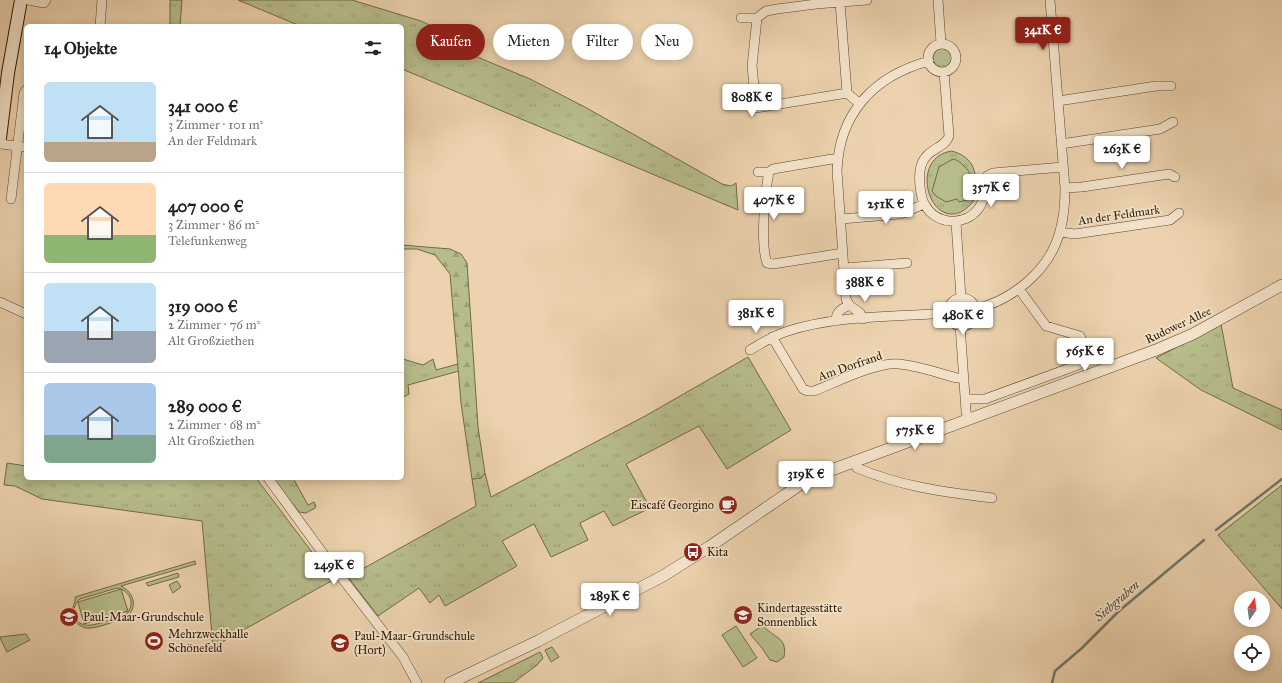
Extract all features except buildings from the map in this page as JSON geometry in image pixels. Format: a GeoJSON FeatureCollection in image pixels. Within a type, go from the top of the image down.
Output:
{"type":"FeatureCollection","features":[{"type":"Feature","properties":{"kind":"main road"},"geometry":{"type":"LineString","coordinates":[[0,137],[4,72],[21,0]]}},
{"type":"Feature","properties":{"kind":"street"},"geometry":{"type":"LineString","coordinates":[[28,0],[44,3],[46,0]]}},
{"type":"Feature","properties":{"kind":"street"},"geometry":{"type":"LineString","coordinates":[[100,24],[102,0]]}},
{"type":"Feature","properties":{"kind":"street"},"geometry":{"type":"LineString","coordinates":[[742,18],[757,18],[766,11],[776,9],[868,0]]}},
{"type":"Feature","properties":{"kind":"street"},"geometry":{"type":"LineString","coordinates":[[938,0],[941,43]]}},
{"type":"Feature","properties":{"kind":"street","name":"An der Feldmark"},"geometry":{"type":"LineString","coordinates":[[975,309],[996,303],[1009,296],[1032,278],[1049,256],[1060,232],[1064,211],[1065,188],[1050,0]]}},
{"type":"Feature","properties":{"kind":"street"},"geometry":{"type":"LineString","coordinates":[[840,2],[847,93],[860,104]]}},
{"type":"Feature","properties":{"kind":"street"},"geometry":{"type":"LineString","coordinates":[[757,18],[752,66],[755,110],[847,93]]}},
{"type":"Feature","properties":{"kind":"street"},"geometry":{"type":"LineString","coordinates":[[941,43],[949,45],[955,51],[957,59],[951,69],[944,72],[940,72],[933,68],[929,61],[930,51],[936,44],[941,43]]}},
{"type":"Feature","properties":{"kind":"street"},"geometry":{"type":"LineString","coordinates":[[863,319],[860,312],[849,305],[846,299],[838,160],[847,125],[860,104],[875,88],[901,70],[929,61]]}},
{"type":"Feature","properties":{"kind":"street"},"geometry":{"type":"LineString","coordinates":[[944,72],[949,136],[945,142],[930,151],[921,166],[919,175],[924,204],[933,214],[943,220],[956,222],[971,215],[979,208],[983,200],[985,180],[987,176],[993,173],[1063,167]]}},
{"type":"Feature","properties":{"kind":"street"},"geometry":{"type":"LineString","coordinates":[[1058,101],[1156,86],[1171,86]]}},
{"type":"Feature","properties":{"kind":"street"},"geometry":{"type":"LineString","coordinates":[[11,199],[22,147],[24,93]]}},
{"type":"Feature","properties":{"kind":"street"},"geometry":{"type":"LineString","coordinates":[[1061,144],[1160,129],[1173,122]]}},
{"type":"Feature","properties":{"kind":"street"},"geometry":{"type":"LineString","coordinates":[[0,144],[22,147]]}},
{"type":"Feature","properties":{"kind":"street"},"geometry":{"type":"LineString","coordinates":[[758,172],[770,172],[773,169],[832,159],[838,160]]}},
{"type":"Feature","properties":{"kind":"street"},"geometry":{"type":"LineString","coordinates":[[770,172],[763,225],[765,257],[767,263],[772,264],[843,253]]}},
{"type":"Feature","properties":{"kind":"street"},"geometry":{"type":"LineString","coordinates":[[1065,188],[1082,187],[1169,174],[1175,176]]}},
{"type":"Feature","properties":{"kind":"street"},"geometry":{"type":"LineString","coordinates":[[841,219],[900,214],[908,212],[924,204]]}},
{"type":"Feature","properties":{"kind":"street","name":"An der Feldmark"},"geometry":{"type":"LineString","coordinates":[[1060,232],[1075,234],[1170,220],[1179,213]]}},
{"type":"Feature","properties":{"kind":"street"},"geometry":{"type":"LineString","coordinates":[[956,222],[961,298]]}},
{"type":"Feature","properties":{"kind":"street"},"geometry":{"type":"LineString","coordinates":[[844,268],[907,263]]}},
{"type":"Feature","properties":{"kind":"street","name":"Rudower Allee"},"geometry":{"type":"LineString","coordinates":[[450,683],[663,576],[709,547],[798,486],[818,475],[1162,348],[1193,334],[1282,284]]}},
{"type":"Feature","properties":{"kind":"street"},"geometry":{"type":"LineString","coordinates":[[965,399],[985,399],[1078,365],[1081,362],[1080,336],[1046,326],[1019,289]]}},
{"type":"Feature","properties":{"kind":"street"},"geometry":{"type":"LineString","coordinates":[[961,298],[971,302],[975,309],[972,320],[969,323],[960,325],[953,323],[948,313],[950,305],[953,301],[961,298]]}},
{"type":"Feature","properties":{"kind":"street"},"geometry":{"type":"LineString","coordinates":[[0,302],[24,313]]}},
{"type":"Feature","properties":{"kind":"street"},"geometry":{"type":"LineString","coordinates":[[836,321],[839,311],[849,305]]}},
{"type":"Feature","properties":{"kind":"street"},"geometry":{"type":"LineString","coordinates":[[750,350],[772,337],[804,326],[836,321],[948,313]]}},
{"type":"Feature","properties":{"kind":"street"},"geometry":{"type":"LineString","coordinates":[[960,325],[966,413],[968,420]]}},
{"type":"Feature","properties":{"kind":"street","name":"Am Dorfrand"},"geometry":{"type":"LineString","coordinates":[[772,337],[803,389],[808,391],[814,391],[867,370],[885,365],[899,364],[957,378],[964,378]]}},
{"type":"Feature","properties":{"kind":"street"},"geometry":{"type":"LineString","coordinates":[[854,461],[857,468],[904,484],[942,492],[992,498]]}},
{"type":"Feature","properties":{"kind":"street"},"geometry":{"type":"LineString","coordinates":[[269,480],[327,559],[403,657],[417,683]]}},
{"type":"Feature","properties":{"kind":"green space"},"geometry":{"type":"Polygon","coordinates":[[[170,0],[182,0],[180,24],[170,24],[170,0]]]}},
{"type":"Feature","properties":{"kind":"green space"},"geometry":{"type":"Polygon","coordinates":[[[238,0],[352,0],[421,21],[427,24],[416,24],[416,60],[485,60],[530,79],[583,106],[722,184],[731,186],[736,183],[738,210],[404,70],[404,24],[295,24],[238,0]]]}},
{"type":"Feature","properties":{"kind":"green space"},"geometry":{"type":"Polygon","coordinates":[[[943,48],[950,51],[953,58],[950,65],[943,68],[936,65],[933,58],[936,51],[943,48]]]}},
{"type":"Feature","properties":{"kind":"green space"},"geometry":{"type":"Polygon","coordinates":[[[952,151],[962,155],[970,162],[974,170],[976,190],[975,197],[970,206],[961,212],[949,214],[940,210],[932,201],[928,189],[927,177],[931,165],[939,156],[952,151]]]}},
{"type":"Feature","properties":{"kind":"green space"},"geometry":{"type":"Polygon","coordinates":[[[953,159],[968,170],[971,183],[967,200],[959,202],[957,199],[946,202],[936,196],[932,191],[939,167],[953,159]]]}},
{"type":"Feature","properties":{"kind":"green space"},"geometry":{"type":"Polygon","coordinates":[[[404,245],[450,249],[461,254],[467,263],[478,427],[485,473],[481,478],[472,479],[461,403],[450,274],[435,255],[417,249],[404,249],[404,245]]]}},
{"type":"Feature","properties":{"kind":"green space"},"geometry":{"type":"Polygon","coordinates":[[[962,301],[969,304],[972,311],[969,318],[962,321],[955,318],[952,311],[955,304],[962,301]]]}},
{"type":"Feature","properties":{"kind":"green space"},"geometry":{"type":"Polygon","coordinates":[[[1221,324],[1233,388],[1282,410],[1282,430],[1201,390],[1156,358],[1221,324]]]}},
{"type":"Feature","properties":{"kind":"green space"},"geometry":{"type":"Polygon","coordinates":[[[748,357],[791,430],[727,469],[699,426],[626,464],[650,508],[613,526],[604,511],[580,523],[588,540],[551,557],[534,524],[502,541],[517,566],[445,606],[439,595],[430,603],[419,588],[378,616],[348,577],[476,506],[472,479],[481,478],[485,473],[491,497],[647,415],[748,357]]]}},
{"type":"Feature","properties":{"kind":"green space"},"geometry":{"type":"Polygon","coordinates":[[[404,359],[423,365],[433,359],[436,370],[458,364],[459,371],[408,385],[409,394],[404,397],[404,359]]]}},
{"type":"Feature","properties":{"kind":"green space"},"geometry":{"type":"Polygon","coordinates":[[[7,463],[24,466],[24,480],[258,480],[333,580],[213,647],[202,521],[42,499],[15,486],[4,485],[7,463]]]}},
{"type":"Feature","properties":{"kind":"green space"},"geometry":{"type":"Polygon","coordinates":[[[274,480],[294,480],[308,505],[314,502],[316,506],[306,513],[299,512],[274,480]]]}},
{"type":"Feature","properties":{"kind":"green space"},"geometry":{"type":"Polygon","coordinates":[[[1282,485],[1282,609],[1270,595],[1270,591],[1266,591],[1218,535],[1282,485]]]}},
{"type":"Feature","properties":{"kind":"green space"},"geometry":{"type":"Polygon","coordinates":[[[195,561],[196,564],[121,586],[128,591],[132,598],[132,609],[130,613],[123,618],[111,623],[90,628],[79,625],[72,616],[75,597],[195,561]],[[117,588],[80,599],[74,609],[77,621],[81,624],[90,625],[101,623],[127,613],[130,609],[131,601],[128,594],[117,588]]]}},
{"type":"Feature","properties":{"kind":"green space"},"geometry":{"type":"Polygon","coordinates":[[[178,573],[179,577],[148,586],[146,583],[178,573]]]}},
{"type":"Feature","properties":{"kind":"green space"},"geometry":{"type":"Polygon","coordinates":[[[177,581],[181,587],[173,593],[169,585],[177,581]]]}},
{"type":"Feature","properties":{"kind":"green space"},"geometry":{"type":"Polygon","coordinates":[[[121,589],[128,611],[84,624],[78,602],[121,589]]]}},
{"type":"Feature","properties":{"kind":"green space"},"geometry":{"type":"Polygon","coordinates":[[[763,625],[784,645],[784,657],[777,662],[770,660],[750,634],[763,625]]]}},
{"type":"Feature","properties":{"kind":"green space"},"geometry":{"type":"Polygon","coordinates":[[[736,626],[757,658],[743,667],[722,635],[736,626]]]}},
{"type":"Feature","properties":{"kind":"green space"},"geometry":{"type":"Polygon","coordinates":[[[26,634],[30,640],[7,652],[0,638],[0,637],[26,634]]]}},
{"type":"Feature","properties":{"kind":"green space"},"geometry":{"type":"Polygon","coordinates":[[[552,647],[559,657],[551,662],[545,650],[552,647]]]}},
{"type":"Feature","properties":{"kind":"green space"},"geometry":{"type":"Polygon","coordinates":[[[540,652],[543,658],[537,665],[513,683],[478,683],[540,652]]]}},
{"type":"Feature","properties":{"kind":"waterway","name":"Siebgraben"},"geometry":{"type":"LineString","coordinates":[[1216,530],[1282,479]]}},
{"type":"Feature","properties":{"kind":"waterway","name":"Siebgraben"},"geometry":{"type":"LineString","coordinates":[[1052,683],[1055,671],[1082,648],[1119,611],[1204,540]]}},
{"type":"Feature","properties":{"kind":"place","name":"Eiscafé Georgino"},"geometry":{"type":"Point","coordinates":[728,505]}},
{"type":"Feature","properties":{"kind":"place","name":"Kita"},"geometry":{"type":"Point","coordinates":[693,552]}},
{"type":"Feature","properties":{"kind":"place","name":"Kindertagesstätte Sonnenblick"},"geometry":{"type":"Point","coordinates":[743,615]}},
{"type":"Feature","properties":{"kind":"place","name":"Paul-Maar-Grundschule"},"geometry":{"type":"Point","coordinates":[69,617]}},
{"type":"Feature","properties":{"kind":"place","name":"Mehrzweckhalle Schönefeld"},"geometry":{"type":"Point","coordinates":[154,641]}},
{"type":"Feature","properties":{"kind":"place","name":"Paul-Maar-Grundschule (Hort)"},"geometry":{"type":"Point","coordinates":[340,643]}}]}
